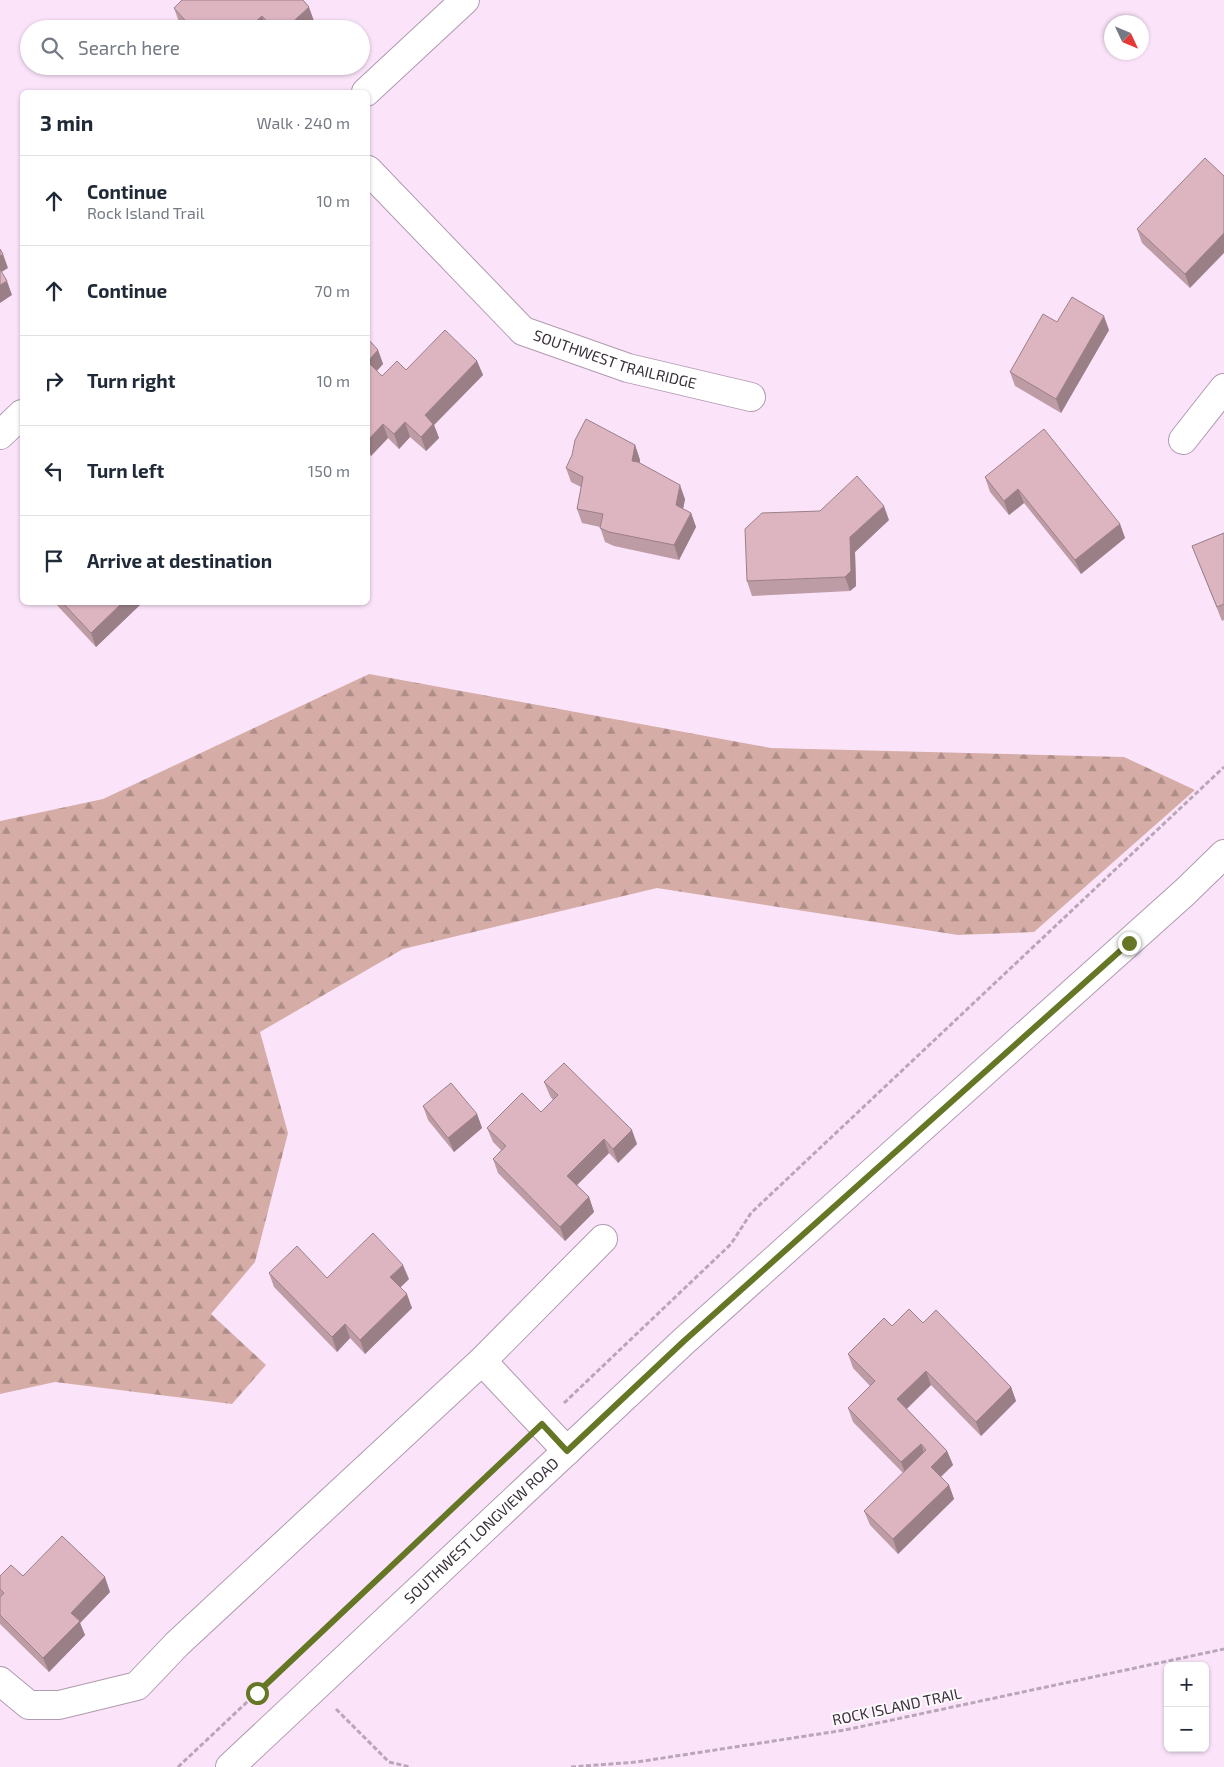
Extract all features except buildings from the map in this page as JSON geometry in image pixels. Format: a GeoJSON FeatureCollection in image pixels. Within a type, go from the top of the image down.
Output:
{"type":"FeatureCollection","features":[{"type":"Feature","properties":{"kind":"street"},"geometry":{"type":"LineString","coordinates":[[368,90],[464,0]]}},
{"type":"Feature","properties":{"kind":"street","name":"SOUTHWEST TRAILRIDGE"},"geometry":{"type":"LineString","coordinates":[[370,172],[522,331],[628,368],[750,397]]}},
{"type":"Feature","properties":{"kind":"street"},"geometry":{"type":"LineString","coordinates":[[1183,440],[1224,388]]}},
{"type":"Feature","properties":{"kind":"street"},"geometry":{"type":"LineString","coordinates":[[0,435],[20,416]]}},
{"type":"Feature","properties":{"kind":"street","name":"SOUTHWEST LONGVIEW ROAD"},"geometry":{"type":"LineString","coordinates":[[230,1767],[684,1341],[1185,892],[1224,854]]}},
{"type":"Feature","properties":{"kind":"street"},"geometry":{"type":"LineString","coordinates":[[0,1681],[29,1705],[59,1705],[137,1686],[177,1644],[482,1361],[604,1239]]}},
{"type":"Feature","properties":{"kind":"street"},"geometry":{"type":"LineString","coordinates":[[482,1361],[567,1451]]}},
{"type":"Feature","properties":{"kind":"path"},"geometry":{"type":"LineString","coordinates":[[178,1767],[731,1244],[751,1213],[1224,768]]}},
{"type":"Feature","properties":{"kind":"path","name":"ROCK ISLAND TRAIL"},"geometry":{"type":"LineString","coordinates":[[571,1767],[636,1762],[845,1730],[1224,1649]]}},
{"type":"Feature","properties":{"kind":"path"},"geometry":{"type":"LineString","coordinates":[[344,1718],[389,1762],[410,1767]]}},
{"type":"Feature","properties":{"kind":"green space"},"geometry":{"type":"Polygon","coordinates":[[[369,674],[771,748],[1124,757],[1195,790],[1034,932],[958,935],[657,888],[403,949],[260,1032],[288,1133],[255,1262],[211,1314],[266,1365],[232,1404],[55,1382],[0,1394],[0,821],[103,799],[369,674]]]}},
{"type":"Feature","properties":{"kind":"route"},"geometry":{"type":"LineString","coordinates":[[257,1693],[542,1424],[567,1451],[684,1341],[1129,943]]}}]}
